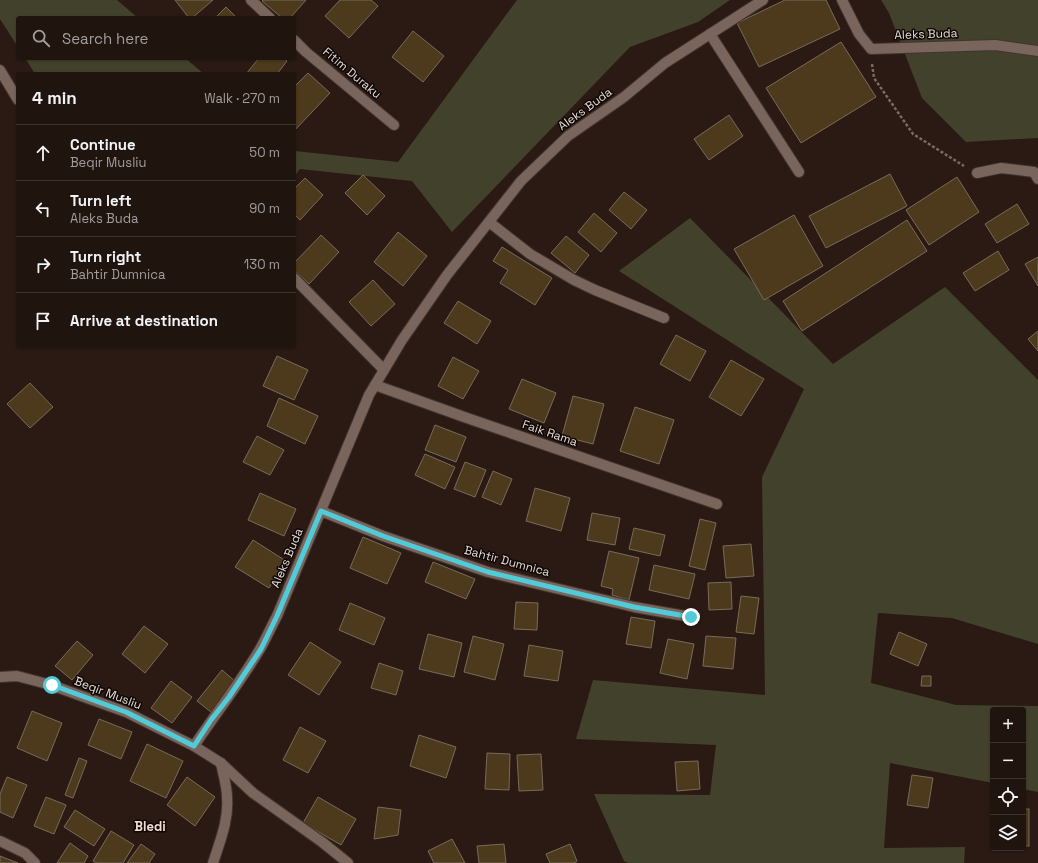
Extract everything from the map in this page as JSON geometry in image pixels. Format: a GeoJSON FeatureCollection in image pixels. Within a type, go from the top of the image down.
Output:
{"type":"FeatureCollection","features":[{"type":"Feature","properties":{"kind":"street"},"geometry":{"type":"LineString","coordinates":[[251,0],[268,16]]}},
{"type":"Feature","properties":{"kind":"street","name":"Aleks Buda"},"geometry":{"type":"LineString","coordinates":[[194,746],[261,649],[277,616],[369,395],[402,340],[447,275],[521,181],[568,136],[624,97],[666,62],[763,0]]}},
{"type":"Feature","properties":{"kind":"street"},"geometry":{"type":"LineString","coordinates":[[842,0],[859,34],[871,49]]}},
{"type":"Feature","properties":{"kind":"street"},"geometry":{"type":"LineString","coordinates":[[710,34],[799,172]]}},
{"type":"Feature","properties":{"kind":"street","name":"Fitim Duraku"},"geometry":{"type":"LineString","coordinates":[[296,42],[394,125]]}},
{"type":"Feature","properties":{"kind":"street","name":"Aleks Buda"},"geometry":{"type":"LineString","coordinates":[[871,49],[995,45],[1038,51]]}},
{"type":"Feature","properties":{"kind":"street"},"geometry":{"type":"LineString","coordinates":[[0,70],[16,97]]}},
{"type":"Feature","properties":{"kind":"street"},"geometry":{"type":"LineString","coordinates":[[977,174],[1001,168],[1034,172],[1038,179]]}},
{"type":"Feature","properties":{"kind":"street"},"geometry":{"type":"LineString","coordinates":[[489,222],[530,254],[574,280],[664,318]]}},
{"type":"Feature","properties":{"kind":"street"},"geometry":{"type":"LineString","coordinates":[[296,280],[384,370]]}},
{"type":"Feature","properties":{"kind":"street","name":"Faik Rama"},"geometry":{"type":"LineString","coordinates":[[375,385],[717,504]]}},
{"type":"Feature","properties":{"kind":"street","name":"Bahtir Dumnica"},"geometry":{"type":"LineString","coordinates":[[321,511],[383,536],[488,572],[634,607],[691,617]]}},
{"type":"Feature","properties":{"kind":"street","name":"Beqir Musliu"},"geometry":{"type":"LineString","coordinates":[[0,677],[17,676],[52,685],[126,712],[194,746],[221,763],[253,793],[322,842],[348,863]]}},
{"type":"Feature","properties":{"kind":"street"},"geometry":{"type":"LineString","coordinates":[[213,863],[224,830],[227,812],[227,796],[221,763]]}},
{"type":"Feature","properties":{"kind":"street"},"geometry":{"type":"LineString","coordinates":[[0,842],[24,853],[35,863]]}},
{"type":"Feature","properties":{"kind":"path"},"geometry":{"type":"LineString","coordinates":[[871,49],[874,78],[913,134],[977,174]]}},
{"type":"Feature","properties":{"kind":"green space"},"geometry":{"type":"Polygon","coordinates":[[[0,0],[117,0],[136,16],[16,16],[16,44],[0,19],[0,0]]]}},
{"type":"Feature","properties":{"kind":"green space"},"geometry":{"type":"Polygon","coordinates":[[[517,0],[730,0],[698,22],[630,47],[452,232],[412,181],[300,169],[296,174],[296,151],[398,162],[517,0]]]}},
{"type":"Feature","properties":{"kind":"green space"},"geometry":{"type":"Polygon","coordinates":[[[881,0],[1038,0],[1038,138],[966,142],[922,98],[889,13],[881,0]]]}},
{"type":"Feature","properties":{"kind":"green space"},"geometry":{"type":"Polygon","coordinates":[[[26,60],[187,60],[202,72],[34,72],[26,60]]]}},
{"type":"Feature","properties":{"kind":"green space"},"geometry":{"type":"Polygon","coordinates":[[[690,218],[833,364],[945,287],[1038,380],[1038,644],[952,618],[878,613],[871,683],[956,705],[1038,706],[1038,792],[1026,790],[1026,707],[990,707],[990,782],[890,763],[884,848],[965,847],[964,863],[628,863],[624,861],[594,794],[710,795],[716,745],[576,739],[593,680],[765,695],[762,477],[804,389],[619,271],[690,218]]]}},
{"type":"Feature","properties":{"kind":"building"},"geometry":{"type":"Polygon","coordinates":[[[175,0],[213,0],[194,16],[187,16],[175,0]]]}},
{"type":"Feature","properties":{"kind":"building"},"geometry":{"type":"Polygon","coordinates":[[[306,0],[292,16],[280,16],[262,1],[306,0]]]}},
{"type":"Feature","properties":{"kind":"building"},"geometry":{"type":"Polygon","coordinates":[[[340,0],[371,0],[378,6],[349,38],[325,16],[340,0]]]}},
{"type":"Feature","properties":{"kind":"building"},"geometry":{"type":"Polygon","coordinates":[[[785,0],[826,0],[840,29],[759,67],[737,23],[785,0]]]}},
{"type":"Feature","properties":{"kind":"building"},"geometry":{"type":"Polygon","coordinates":[[[226,7],[235,16],[217,16],[226,7]]]}},
{"type":"Feature","properties":{"kind":"building"},"geometry":{"type":"Polygon","coordinates":[[[413,31],[444,56],[423,82],[392,57],[413,31]]]}},
{"type":"Feature","properties":{"kind":"building"},"geometry":{"type":"Polygon","coordinates":[[[841,42],[876,97],[801,143],[766,88],[841,42]]]}},
{"type":"Feature","properties":{"kind":"building"},"geometry":{"type":"Polygon","coordinates":[[[257,60],[287,61],[279,72],[248,72],[257,60]]]}},
{"type":"Feature","properties":{"kind":"building"},"geometry":{"type":"Polygon","coordinates":[[[308,73],[330,93],[296,129],[296,85],[308,73]]]}},
{"type":"Feature","properties":{"kind":"building"},"geometry":{"type":"Polygon","coordinates":[[[729,115],[743,136],[709,160],[694,139],[729,115]]]}},
{"type":"Feature","properties":{"kind":"building"},"geometry":{"type":"Polygon","coordinates":[[[890,174],[907,206],[826,248],[809,216],[890,174]]]}},
{"type":"Feature","properties":{"kind":"building"},"geometry":{"type":"Polygon","coordinates":[[[363,175],[385,196],[367,215],[345,193],[363,175]]]}},
{"type":"Feature","properties":{"kind":"building"},"geometry":{"type":"Polygon","coordinates":[[[957,177],[979,212],[929,245],[906,210],[957,177]]]}},
{"type":"Feature","properties":{"kind":"building"},"geometry":{"type":"Polygon","coordinates":[[[305,178],[323,195],[300,220],[296,216],[296,187],[305,178]]]}},
{"type":"Feature","properties":{"kind":"building"},"geometry":{"type":"Polygon","coordinates":[[[624,192],[647,210],[631,229],[609,210],[624,192]]]}},
{"type":"Feature","properties":{"kind":"building"},"geometry":{"type":"Polygon","coordinates":[[[1017,204],[1029,224],[997,243],[985,224],[1017,204]]]}},
{"type":"Feature","properties":{"kind":"building"},"geometry":{"type":"Polygon","coordinates":[[[594,213],[617,233],[601,252],[578,232],[594,213]]]}},
{"type":"Feature","properties":{"kind":"building"},"geometry":{"type":"Polygon","coordinates":[[[794,215],[823,266],[764,300],[734,249],[794,215]]]}},
{"type":"Feature","properties":{"kind":"building"},"geometry":{"type":"Polygon","coordinates":[[[907,220],[927,251],[802,331],[783,301],[907,220]]]}},
{"type":"Feature","properties":{"kind":"building"},"geometry":{"type":"Polygon","coordinates":[[[398,232],[427,256],[403,286],[374,262],[398,232]]]}},
{"type":"Feature","properties":{"kind":"building"},"geometry":{"type":"Polygon","coordinates":[[[321,235],[339,252],[309,284],[296,272],[296,261],[321,235]]]}},
{"type":"Feature","properties":{"kind":"building"},"geometry":{"type":"Polygon","coordinates":[[[566,236],[589,255],[575,273],[551,253],[566,236]]]}},
{"type":"Feature","properties":{"kind":"building"},"geometry":{"type":"Polygon","coordinates":[[[502,247],[552,278],[535,305],[500,283],[508,270],[493,261],[502,247]]]}},
{"type":"Feature","properties":{"kind":"building"},"geometry":{"type":"Polygon","coordinates":[[[998,251],[1009,270],[975,291],[963,273],[998,251]]]}},
{"type":"Feature","properties":{"kind":"building"},"geometry":{"type":"Polygon","coordinates":[[[1038,257],[1038,286],[1025,264],[1038,257]]]}},
{"type":"Feature","properties":{"kind":"building"},"geometry":{"type":"Polygon","coordinates":[[[373,280],[395,304],[371,326],[349,302],[373,280]]]}},
{"type":"Feature","properties":{"kind":"building"},"geometry":{"type":"Polygon","coordinates":[[[458,301],[491,321],[477,344],[444,323],[458,301]]]}},
{"type":"Feature","properties":{"kind":"building"},"geometry":{"type":"Polygon","coordinates":[[[1038,331],[1038,351],[1028,339],[1038,331]]]}},
{"type":"Feature","properties":{"kind":"building"},"geometry":{"type":"Polygon","coordinates":[[[676,335],[706,351],[690,381],[660,364],[676,335]]]}},
{"type":"Feature","properties":{"kind":"building"},"geometry":{"type":"Polygon","coordinates":[[[277,356],[308,370],[294,400],[263,386],[277,356]]]}},
{"type":"Feature","properties":{"kind":"building"},"geometry":{"type":"Polygon","coordinates":[[[453,357],[479,371],[463,399],[438,386],[453,357]]]}},
{"type":"Feature","properties":{"kind":"building"},"geometry":{"type":"Polygon","coordinates":[[[731,360],[764,379],[741,416],[709,397],[731,360]]]}},
{"type":"Feature","properties":{"kind":"building"},"geometry":{"type":"Polygon","coordinates":[[[522,379],[556,393],[544,423],[509,409],[522,379]]]}},
{"type":"Feature","properties":{"kind":"building"},"geometry":{"type":"Polygon","coordinates":[[[30,383],[53,407],[30,428],[7,404],[30,383]]]}},
{"type":"Feature","properties":{"kind":"building"},"geometry":{"type":"Polygon","coordinates":[[[573,396],[604,404],[593,444],[562,436],[573,396]]]}},
{"type":"Feature","properties":{"kind":"building"},"geometry":{"type":"Polygon","coordinates":[[[279,398],[318,416],[305,444],[267,426],[279,398]]]}},
{"type":"Feature","properties":{"kind":"building"},"geometry":{"type":"Polygon","coordinates":[[[635,407],[674,420],[659,464],[620,451],[635,407]]]}},
{"type":"Feature","properties":{"kind":"building"},"geometry":{"type":"Polygon","coordinates":[[[435,425],[466,437],[456,462],[425,450],[435,425]]]}},
{"type":"Feature","properties":{"kind":"building"},"geometry":{"type":"Polygon","coordinates":[[[257,436],[284,450],[270,475],[243,462],[257,436]]]}},
{"type":"Feature","properties":{"kind":"building"},"geometry":{"type":"Polygon","coordinates":[[[425,454],[455,467],[445,489],[415,475],[425,454]]]}},
{"type":"Feature","properties":{"kind":"building"},"geometry":{"type":"Polygon","coordinates":[[[465,462],[486,470],[475,497],[454,489],[465,462]]]}},
{"type":"Feature","properties":{"kind":"building"},"geometry":{"type":"Polygon","coordinates":[[[493,471],[512,479],[501,505],[482,497],[493,471]]]}},
{"type":"Feature","properties":{"kind":"building"},"geometry":{"type":"Polygon","coordinates":[[[535,488],[570,498],[561,531],[526,521],[535,488]]]}},
{"type":"Feature","properties":{"kind":"building"},"geometry":{"type":"Polygon","coordinates":[[[260,493],[296,509],[284,536],[248,520],[260,493]]]}},
{"type":"Feature","properties":{"kind":"building"},"geometry":{"type":"Polygon","coordinates":[[[592,513],[620,518],[615,545],[587,540],[592,513]]]}},
{"type":"Feature","properties":{"kind":"building"},"geometry":{"type":"Polygon","coordinates":[[[700,519],[716,523],[705,570],[689,566],[700,519]]]}},
{"type":"Feature","properties":{"kind":"building"},"geometry":{"type":"Polygon","coordinates":[[[634,528],[665,535],[660,556],[629,549],[634,528]]]}},
{"type":"Feature","properties":{"kind":"building"},"geometry":{"type":"Polygon","coordinates":[[[363,537],[401,553],[387,584],[350,568],[363,537]]]}},
{"type":"Feature","properties":{"kind":"building"},"geometry":{"type":"Polygon","coordinates":[[[253,540],[286,561],[269,588],[235,567],[253,540]]]}},
{"type":"Feature","properties":{"kind":"building"},"geometry":{"type":"Polygon","coordinates":[[[751,544],[754,576],[726,578],[723,546],[751,544]]]}},
{"type":"Feature","properties":{"kind":"building"},"geometry":{"type":"Polygon","coordinates":[[[609,551],[639,558],[629,600],[612,595],[613,589],[601,586],[609,551]]]}},
{"type":"Feature","properties":{"kind":"building"},"geometry":{"type":"Polygon","coordinates":[[[433,562],[475,579],[466,599],[425,582],[433,562]]]}},
{"type":"Feature","properties":{"kind":"building"},"geometry":{"type":"Polygon","coordinates":[[[654,565],[695,574],[689,599],[649,590],[654,565]]]}},
{"type":"Feature","properties":{"kind":"building"},"geometry":{"type":"Polygon","coordinates":[[[731,582],[732,609],[709,610],[708,583],[731,582]]]}},
{"type":"Feature","properties":{"kind":"building"},"geometry":{"type":"Polygon","coordinates":[[[741,596],[759,598],[754,634],[736,632],[741,596]]]}},
{"type":"Feature","properties":{"kind":"building"},"geometry":{"type":"Polygon","coordinates":[[[516,602],[538,603],[537,630],[514,629],[516,602]]]}},
{"type":"Feature","properties":{"kind":"building"},"geometry":{"type":"Polygon","coordinates":[[[350,603],[385,618],[374,645],[339,630],[350,603]]]}},
{"type":"Feature","properties":{"kind":"building"},"geometry":{"type":"Polygon","coordinates":[[[631,617],[655,621],[651,648],[626,644],[631,617]]]}},
{"type":"Feature","properties":{"kind":"building"},"geometry":{"type":"Polygon","coordinates":[[[144,626],[168,644],[145,673],[122,654],[144,626]]]}},
{"type":"Feature","properties":{"kind":"building"},"geometry":{"type":"Polygon","coordinates":[[[899,632],[927,644],[918,666],[890,654],[899,632]]]}},
{"type":"Feature","properties":{"kind":"building"},"geometry":{"type":"Polygon","coordinates":[[[428,634],[462,643],[454,677],[419,669],[428,634]]]}},
{"type":"Feature","properties":{"kind":"building"},"geometry":{"type":"Polygon","coordinates":[[[473,636],[504,644],[495,680],[464,672],[473,636]]]}},
{"type":"Feature","properties":{"kind":"building"},"geometry":{"type":"Polygon","coordinates":[[[706,636],[736,638],[733,669],[703,666],[706,636]]]}},
{"type":"Feature","properties":{"kind":"building"},"geometry":{"type":"Polygon","coordinates":[[[668,639],[694,644],[687,679],[660,673],[668,639]]]}},
{"type":"Feature","properties":{"kind":"building"},"geometry":{"type":"Polygon","coordinates":[[[77,641],[93,655],[72,680],[55,666],[77,641]]]}},
{"type":"Feature","properties":{"kind":"building"},"geometry":{"type":"Polygon","coordinates":[[[310,642],[341,662],[319,695],[288,675],[310,642]]]}},
{"type":"Feature","properties":{"kind":"building"},"geometry":{"type":"Polygon","coordinates":[[[529,645],[563,651],[558,681],[524,676],[529,645]]]}},
{"type":"Feature","properties":{"kind":"building"},"geometry":{"type":"Polygon","coordinates":[[[379,663],[403,671],[396,695],[371,688],[379,663]]]}},
{"type":"Feature","properties":{"kind":"building"},"geometry":{"type":"Polygon","coordinates":[[[222,670],[236,682],[211,712],[197,701],[222,670]]]}},
{"type":"Feature","properties":{"kind":"building"},"geometry":{"type":"Polygon","coordinates":[[[922,676],[931,676],[931,686],[921,686],[922,676]]]}},
{"type":"Feature","properties":{"kind":"building"},"geometry":{"type":"Polygon","coordinates":[[[171,681],[192,697],[172,723],[151,708],[171,681]]]}},
{"type":"Feature","properties":{"kind":"building"},"geometry":{"type":"Polygon","coordinates":[[[32,711],[62,723],[47,761],[17,748],[32,711]]]}},
{"type":"Feature","properties":{"kind":"building"},"geometry":{"type":"Polygon","coordinates":[[[99,719],[132,732],[121,759],[88,745],[99,719]]]}},
{"type":"Feature","properties":{"kind":"building"},"geometry":{"type":"Polygon","coordinates":[[[300,727],[326,741],[308,773],[283,760],[300,727]]]}},
{"type":"Feature","properties":{"kind":"building"},"geometry":{"type":"Polygon","coordinates":[[[419,735],[456,747],[446,778],[410,766],[419,735]]]}},
{"type":"Feature","properties":{"kind":"building"},"geometry":{"type":"Polygon","coordinates":[[[147,744],[183,761],[166,798],[130,781],[147,744]]]}},
{"type":"Feature","properties":{"kind":"building"},"geometry":{"type":"Polygon","coordinates":[[[487,753],[510,754],[509,790],[485,789],[487,753]]]}},
{"type":"Feature","properties":{"kind":"building"},"geometry":{"type":"Polygon","coordinates":[[[541,754],[543,790],[519,791],[517,755],[541,754]]]}},
{"type":"Feature","properties":{"kind":"building"},"geometry":{"type":"Polygon","coordinates":[[[79,758],[87,761],[73,798],[65,795],[79,758]]]}},
{"type":"Feature","properties":{"kind":"building"},"geometry":{"type":"Polygon","coordinates":[[[698,761],[700,789],[677,791],[675,762],[698,761]]]}},
{"type":"Feature","properties":{"kind":"building"},"geometry":{"type":"Polygon","coordinates":[[[912,775],[933,778],[928,808],[907,805],[912,775]]]}},
{"type":"Feature","properties":{"kind":"building"},"geometry":{"type":"Polygon","coordinates":[[[7,777],[27,785],[13,818],[0,812],[0,794],[7,777]]]}},
{"type":"Feature","properties":{"kind":"building"},"geometry":{"type":"Polygon","coordinates":[[[187,777],[215,797],[195,826],[167,805],[187,777]]]}},
{"type":"Feature","properties":{"kind":"building"},"geometry":{"type":"Polygon","coordinates":[[[46,797],[66,805],[54,834],[34,826],[46,797]]]}},
{"type":"Feature","properties":{"kind":"building"},"geometry":{"type":"Polygon","coordinates":[[[318,797],[356,819],[341,845],[303,823],[318,797]]]}},
{"type":"Feature","properties":{"kind":"building"},"geometry":{"type":"Polygon","coordinates":[[[378,807],[401,810],[398,835],[374,839],[378,807]]]}},
{"type":"Feature","properties":{"kind":"building"},"geometry":{"type":"Polygon","coordinates":[[[1026,809],[1029,809],[1029,846],[1026,846],[1026,809]]]}},
{"type":"Feature","properties":{"kind":"building"},"geometry":{"type":"Polygon","coordinates":[[[75,810],[105,829],[94,846],[64,827],[75,810]]]}},
{"type":"Feature","properties":{"kind":"building"},"geometry":{"type":"Polygon","coordinates":[[[111,831],[134,845],[123,863],[97,863],[93,861],[111,831]]]}},
{"type":"Feature","properties":{"kind":"building"},"geometry":{"type":"Polygon","coordinates":[[[452,839],[465,863],[434,863],[428,851],[452,839]]]}},
{"type":"Feature","properties":{"kind":"building"},"geometry":{"type":"Polygon","coordinates":[[[70,843],[88,856],[84,863],[57,863],[70,843]]]}},
{"type":"Feature","properties":{"kind":"building"},"geometry":{"type":"Polygon","coordinates":[[[141,844],[155,854],[149,863],[127,863],[141,844]]]}},
{"type":"Feature","properties":{"kind":"building"},"geometry":{"type":"Polygon","coordinates":[[[504,844],[506,863],[479,863],[477,846],[504,844]]]}},
{"type":"Feature","properties":{"kind":"building"},"geometry":{"type":"Polygon","coordinates":[[[570,844],[577,861],[574,863],[550,863],[546,854],[570,844]]]}},
{"type":"Feature","properties":{"kind":"building"},"geometry":{"type":"Polygon","coordinates":[[[0,856],[18,863],[0,863],[0,856]]]}},
{"type":"Feature","properties":{"kind":"district","name":"Bledi"},"geometry":{"type":"Point","coordinates":[150,826]}},
{"type":"Feature","properties":{"kind":"route"},"geometry":{"type":"LineString","coordinates":[[52,685],[126,712],[194,746],[261,649],[277,616],[321,511],[383,536],[488,572],[634,607],[691,617]]}}]}
